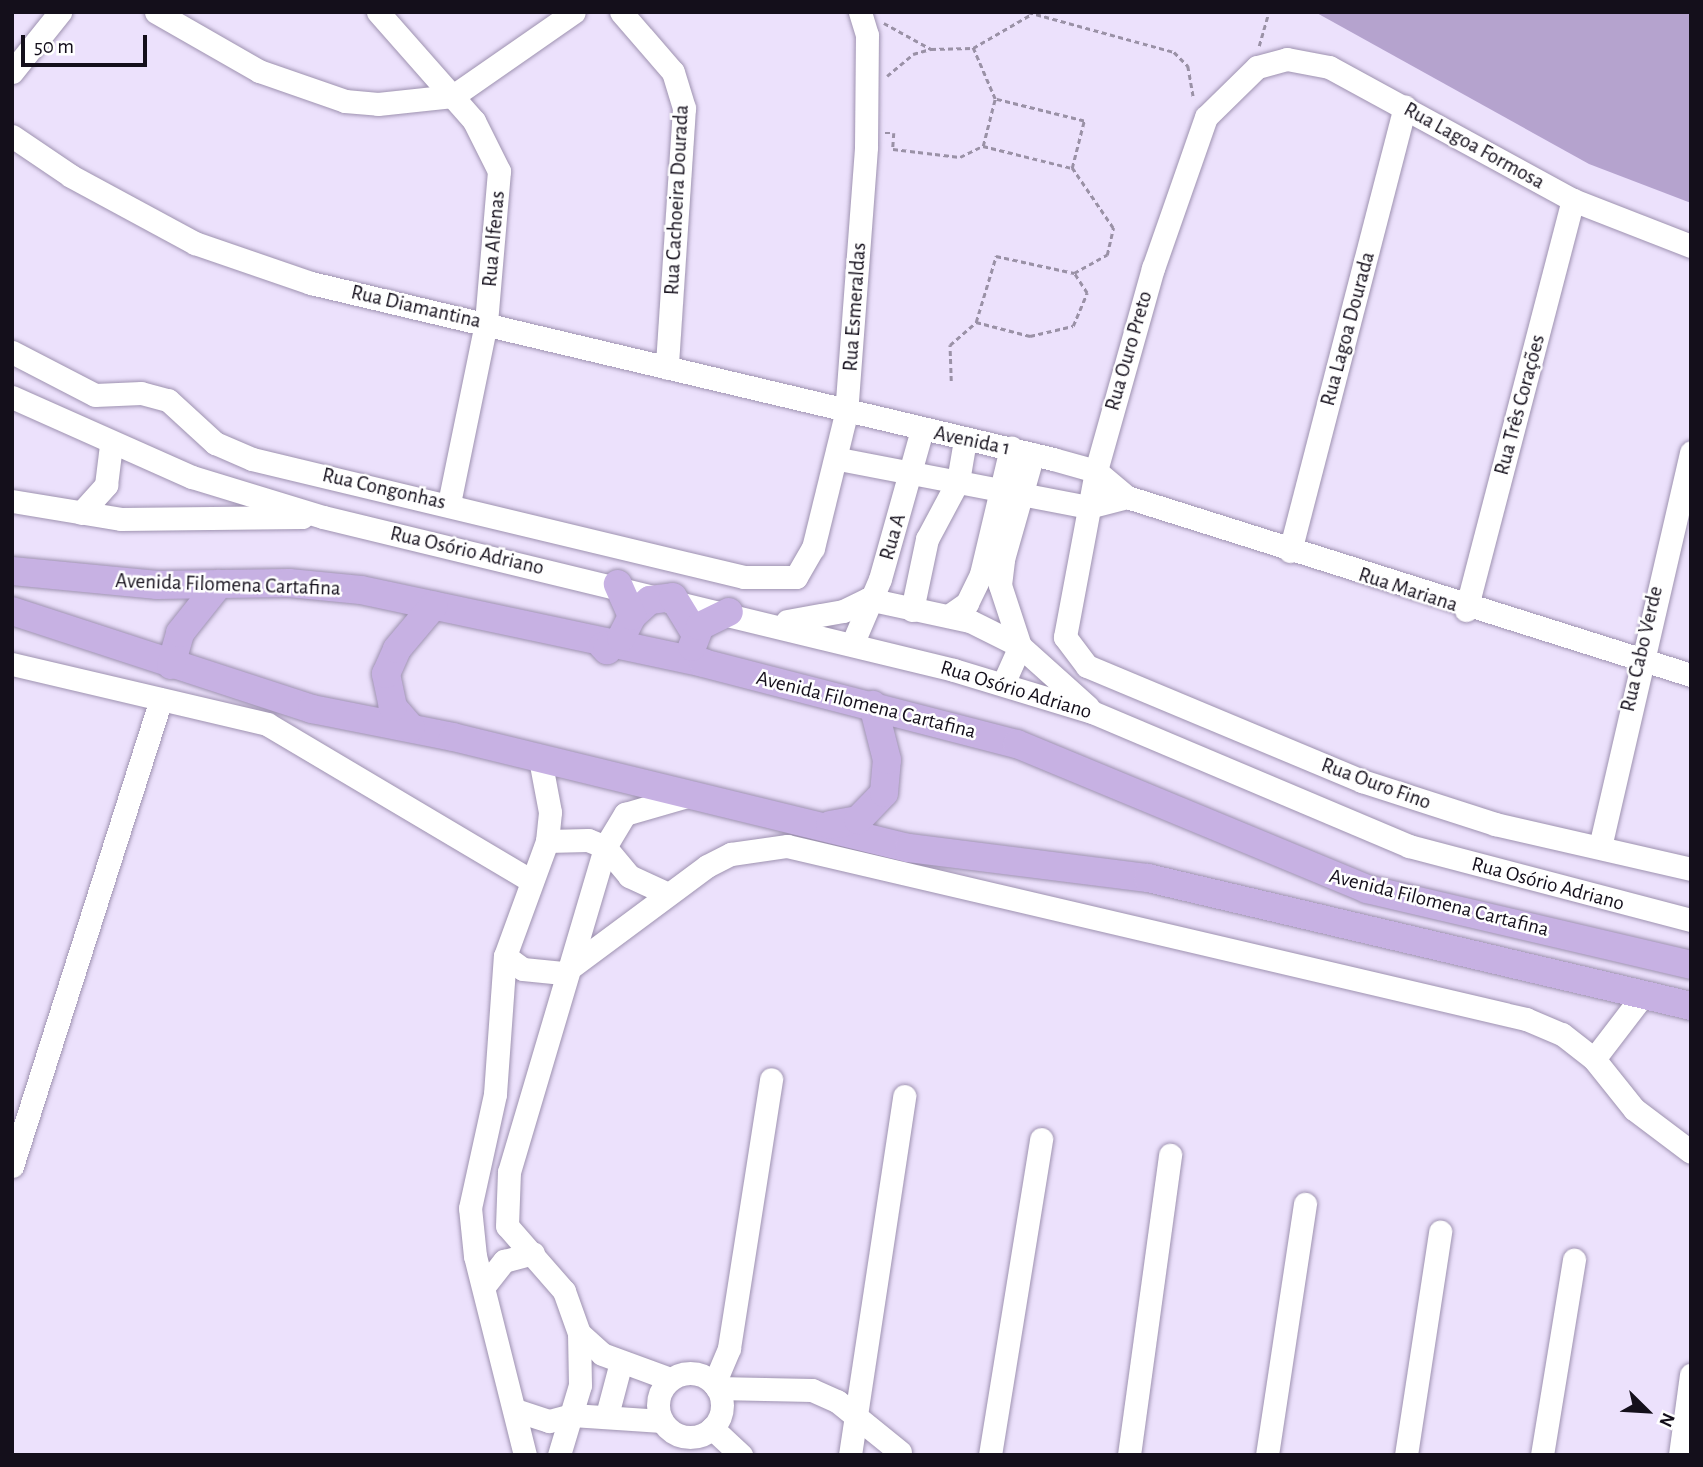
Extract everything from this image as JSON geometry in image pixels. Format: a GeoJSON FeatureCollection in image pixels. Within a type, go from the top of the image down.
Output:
{"type":"FeatureCollection","features":[{"type":"Feature","properties":{"kind":"main road","name":"Avenida Filomena Cartafina"},"geometry":{"type":"LineString","coordinates":[[12,571],[95,581],[289,583],[434,604],[703,663],[873,705],[1094,771],[1284,860],[1367,889],[1691,965]]}},
{"type":"Feature","properties":{"kind":"main road"},"geometry":{"type":"LineString","coordinates":[[171,664],[180,633],[219,584]]}},
{"type":"Feature","properties":{"kind":"main road"},"geometry":{"type":"LineString","coordinates":[[618,584],[632,616]]}},
{"type":"Feature","properties":{"kind":"main road"},"geometry":{"type":"LineString","coordinates":[[598,640],[607,650],[613,646],[632,616],[650,600],[673,597],[695,632],[695,666],[703,663]]}},
{"type":"Feature","properties":{"kind":"main road"},"geometry":{"type":"LineString","coordinates":[[411,728],[393,707],[386,674],[397,649],[434,604]]}},
{"type":"Feature","properties":{"kind":"main road","name":"Avenida Filomena Cartafina"},"geometry":{"type":"LineString","coordinates":[[12,611],[312,709],[411,728],[687,796],[948,855],[1148,878],[1691,1006]]}},
{"type":"Feature","properties":{"kind":"main road"},"geometry":{"type":"LineString","coordinates":[[695,632],[709,618],[729,612]]}},
{"type":"Feature","properties":{"kind":"main road"},"geometry":{"type":"LineString","coordinates":[[824,825],[858,820],[884,793],[889,772],[873,705]]}},
{"type":"Feature","properties":{"kind":"street"},"geometry":{"type":"LineString","coordinates":[[12,72],[60,12]]}},
{"type":"Feature","properties":{"kind":"street"},"geometry":{"type":"LineString","coordinates":[[156,12],[250,66],[335,98],[377,104],[453,96],[574,12]]}},
{"type":"Feature","properties":{"kind":"street","name":"Rua Alfenas"},"geometry":{"type":"LineString","coordinates":[[379,12],[488,139],[499,171],[486,323],[449,504]]}},
{"type":"Feature","properties":{"kind":"street","name":"Rua Cachoeira Dourada"},"geometry":{"type":"LineString","coordinates":[[621,12],[673,72],[684,108],[667,367]]}},
{"type":"Feature","properties":{"kind":"street","name":"Rua Esmeraldas"},"geometry":{"type":"LineString","coordinates":[[780,581],[796,577],[809,561],[839,459],[846,414],[866,147],[869,63],[860,12]]}},
{"type":"Feature","properties":{"kind":"street","name":"Rua Lagoa Formosa"},"geometry":{"type":"LineString","coordinates":[[1257,66],[1307,60],[1405,107],[1573,200],[1691,246]]}},
{"type":"Feature","properties":{"kind":"street","name":"Rua Ouro Preto"},"geometry":{"type":"LineString","coordinates":[[1076,659],[1065,636],[1066,619],[1096,471],[1195,144],[1222,96],[1257,66]]}},
{"type":"Feature","properties":{"kind":"street","name":"Rua Lagoa Dourada"},"geometry":{"type":"LineString","coordinates":[[1290,551],[1405,107]]}},
{"type":"Feature","properties":{"kind":"street","name":"Rua Diamantina"},"geometry":{"type":"LineString","coordinates":[[12,136],[195,243],[311,283],[667,367],[846,414]]}},
{"type":"Feature","properties":{"kind":"street","name":"Rua Três Corações"},"geometry":{"type":"LineString","coordinates":[[1466,610],[1573,200]]}},
{"type":"Feature","properties":{"kind":"street","name":"Rua Congonhas"},"geometry":{"type":"LineString","coordinates":[[12,352],[95,395],[141,393],[168,400],[215,443],[252,459],[780,581]]}},
{"type":"Feature","properties":{"kind":"street","name":"Rua Osório Adriano"},"geometry":{"type":"LineString","coordinates":[[12,397],[111,445],[323,517],[854,640],[1092,712],[1409,846],[1691,920]]}},
{"type":"Feature","properties":{"kind":"street","name":"Avenida 1"},"geometry":{"type":"LineString","coordinates":[[846,414],[1022,451],[1096,471]]}},
{"type":"Feature","properties":{"kind":"street","name":"Rua A"},"geometry":{"type":"LineString","coordinates":[[854,640],[868,598],[880,579],[914,469],[922,430]]}},
{"type":"Feature","properties":{"kind":"street","name":"Rua A"},"geometry":{"type":"LineString","coordinates":[[912,610],[927,539],[958,481],[965,440]]}},
{"type":"Feature","properties":{"kind":"street"},"geometry":{"type":"LineString","coordinates":[[81,513],[106,485],[111,445]]}},
{"type":"Feature","properties":{"kind":"street"},"geometry":{"type":"LineString","coordinates":[[950,615],[974,592],[1001,490],[1022,451]]}},
{"type":"Feature","properties":{"kind":"street"},"geometry":{"type":"LineString","coordinates":[[1003,684],[1020,646],[1000,585],[1010,530],[1025,495],[1022,451]]}},
{"type":"Feature","properties":{"kind":"street","name":"Rua Cabo Verde"},"geometry":{"type":"LineString","coordinates":[[1600,846],[1638,663],[1691,452]]}},
{"type":"Feature","properties":{"kind":"street"},"geometry":{"type":"LineString","coordinates":[[839,459],[914,469],[958,481],[1088,507],[1127,498]]}},
{"type":"Feature","properties":{"kind":"street","name":"Rua Mariana"},"geometry":{"type":"LineString","coordinates":[[1096,471],[1127,498],[1466,610],[1638,663],[1691,675]]}},
{"type":"Feature","properties":{"kind":"street","name":"Rua Osório Adriano"},"geometry":{"type":"LineString","coordinates":[[12,502],[157,521],[323,517]]}},
{"type":"Feature","properties":{"kind":"street"},"geometry":{"type":"LineString","coordinates":[[777,623],[843,611],[868,598],[912,610],[950,615],[1020,646],[1092,712]]}},
{"type":"Feature","properties":{"kind":"street","name":"Rua Ouro Fino"},"geometry":{"type":"LineString","coordinates":[[1076,659],[1362,781],[1495,824],[1691,869]]}},
{"type":"Feature","properties":{"kind":"street"},"geometry":{"type":"LineString","coordinates":[[12,664],[267,724],[530,880]]}},
{"type":"Feature","properties":{"kind":"street"},"geometry":{"type":"LineString","coordinates":[[12,1166],[161,699]]}},
{"type":"Feature","properties":{"kind":"street"},"geometry":{"type":"LineString","coordinates":[[525,1455],[470,1208],[495,1094],[505,956],[530,880],[547,841],[550,812],[540,759]]}},
{"type":"Feature","properties":{"kind":"street"},"geometry":{"type":"LineString","coordinates":[[559,1455],[572,1415],[582,1363],[579,1333],[564,1290],[513,1234],[504,1214],[521,1122],[564,973],[605,847],[625,814],[687,796]]}},
{"type":"Feature","properties":{"kind":"street"},"geometry":{"type":"LineString","coordinates":[[547,841],[588,840],[605,847],[629,876],[668,894]]}},
{"type":"Feature","properties":{"kind":"street"},"geometry":{"type":"LineString","coordinates":[[505,956],[523,969],[564,973],[668,894],[731,854],[787,846],[1526,1019],[1562,1034],[1594,1059],[1633,1109],[1691,1152]]}},
{"type":"Feature","properties":{"kind":"street"},"geometry":{"type":"LineString","coordinates":[[1594,1059],[1643,995]]}},
{"type":"Feature","properties":{"kind":"street"},"geometry":{"type":"LineString","coordinates":[[711,1455],[710,1430],[721,1409],[715,1386],[731,1338],[771,1079]]}},
{"type":"Feature","properties":{"kind":"street"},"geometry":{"type":"LineString","coordinates":[[850,1455],[904,1096]]}},
{"type":"Feature","properties":{"kind":"street"},"geometry":{"type":"LineString","coordinates":[[989,1455],[1041,1139]]}},
{"type":"Feature","properties":{"kind":"street"},"geometry":{"type":"LineString","coordinates":[[1129,1455],[1170,1155]]}},
{"type":"Feature","properties":{"kind":"street"},"geometry":{"type":"LineString","coordinates":[[1267,1455],[1305,1204]]}},
{"type":"Feature","properties":{"kind":"street"},"geometry":{"type":"LineString","coordinates":[[1406,1455],[1440,1232]]}},
{"type":"Feature","properties":{"kind":"street"},"geometry":{"type":"LineString","coordinates":[[485,1285],[504,1261],[533,1253]]}},
{"type":"Feature","properties":{"kind":"street"},"geometry":{"type":"LineString","coordinates":[[1542,1455],[1574,1260]]}},
{"type":"Feature","properties":{"kind":"street"},"geometry":{"type":"LineString","coordinates":[[579,1333],[621,1362],[670,1379],[693,1373],[715,1386],[812,1390],[857,1418],[898,1454]]}},
{"type":"Feature","properties":{"kind":"street"},"geometry":{"type":"LineString","coordinates":[[607,1415],[621,1362]]}},
{"type":"Feature","properties":{"kind":"street"},"geometry":{"type":"LineString","coordinates":[[1680,1455],[1691,1375]]}},
{"type":"Feature","properties":{"kind":"street"},"geometry":{"type":"LineString","coordinates":[[662,1421],[658,1398],[670,1379]]}},
{"type":"Feature","properties":{"kind":"street"},"geometry":{"type":"LineString","coordinates":[[515,1410],[537,1420],[572,1415],[607,1415],[662,1421],[688,1437],[710,1430]]}},
{"type":"Feature","properties":{"kind":"street"},"geometry":{"type":"LineString","coordinates":[[710,1430],[741,1455]]}},
{"type":"Feature","properties":{"kind":"path"},"geometry":{"type":"LineString","coordinates":[[885,68],[885,78],[913,54],[931,49],[973,48],[1029,14],[1174,52],[1188,66],[1195,109]]}},
{"type":"Feature","properties":{"kind":"path"},"geometry":{"type":"LineString","coordinates":[[879,27],[876,17],[931,49]]}},
{"type":"Feature","properties":{"kind":"path"},"geometry":{"type":"LineString","coordinates":[[973,48],[995,99],[983,146]]}},
{"type":"Feature","properties":{"kind":"path"},"geometry":{"type":"LineString","coordinates":[[995,99],[1084,121],[1072,168]]}},
{"type":"Feature","properties":{"kind":"path"},"geometry":{"type":"LineString","coordinates":[[882,119],[881,132],[894,133],[892,149],[960,157],[983,146],[1072,168],[1113,228],[1107,255],[1074,273],[996,256],[976,322],[950,345],[951,381]]}},
{"type":"Feature","properties":{"kind":"path"},"geometry":{"type":"LineString","coordinates":[[976,322],[1030,336],[1060,333],[1086,305],[1074,273]]}},
{"type":"Feature","properties":{"kind":"shaded area"},"geometry":{"type":"Polygon","coordinates":[[[1315,12],[1691,12],[1691,203],[1589,164],[1315,12]]]}}]}
